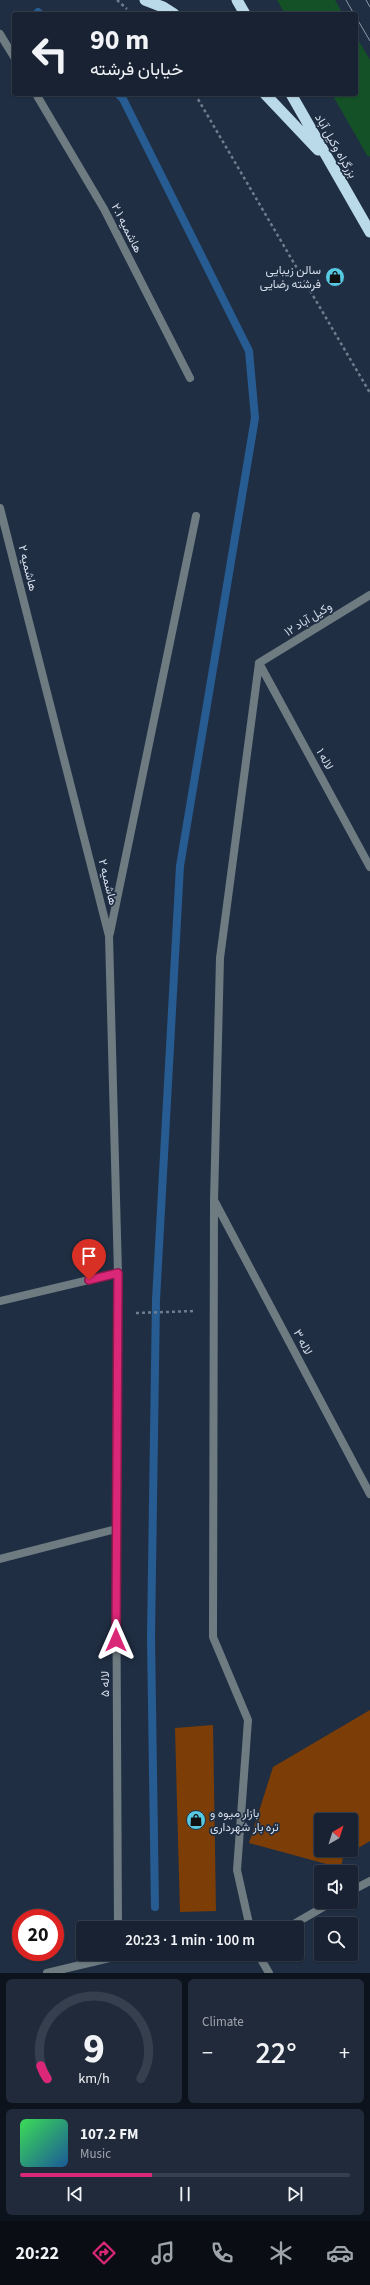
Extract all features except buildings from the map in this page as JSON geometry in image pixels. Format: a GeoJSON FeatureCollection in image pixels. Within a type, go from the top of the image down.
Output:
{"type":"FeatureCollection","features":[{"type":"Feature","properties":{"kind":"highway"},"geometry":{"type":"LineString","coordinates":[[145,0],[163,7],[171,12]]}},
{"type":"Feature","properties":{"kind":"highway"},"geometry":{"type":"LineString","coordinates":[[237,0],[244,12]]}},
{"type":"Feature","properties":{"kind":"highway"},"geometry":{"type":"LineString","coordinates":[[267,96],[330,162]]}},
{"type":"Feature","properties":{"kind":"highway","name":"بزرگراه وکیل آباد"},"geometry":{"type":"LineString","coordinates":[[292,96],[370,232]]}},
{"type":"Feature","properties":{"kind":"street"},"geometry":{"type":"LineString","coordinates":[[0,34],[12,54]]}},
{"type":"Feature","properties":{"kind":"street","name":"هاشمیه ۲.۱"},"geometry":{"type":"LineString","coordinates":[[37,96],[104,209],[190,378]]}},
{"type":"Feature","properties":{"kind":"street","name":"هاشمیه ۲"},"geometry":{"type":"LineString","coordinates":[[0,508],[109,936],[118,1273]]}},
{"type":"Feature","properties":{"kind":"street"},"geometry":{"type":"LineString","coordinates":[[109,936],[196,516]]}},
{"type":"Feature","properties":{"kind":"street","name":"۱۲ وکیل آباد"},"geometry":{"type":"LineString","coordinates":[[259,663],[370,595]]}},
{"type":"Feature","properties":{"kind":"street"},"geometry":{"type":"LineString","coordinates":[[248,1921],[237,1870],[248,1720],[213,1637],[214,1201],[220,958],[259,663]]}},
{"type":"Feature","properties":{"kind":"street","name":"لاله ۱"},"geometry":{"type":"LineString","coordinates":[[259,663],[370,867]]}},
{"type":"Feature","properties":{"kind":"street","name":"لاله ۳"},"geometry":{"type":"LineString","coordinates":[[214,1201],[370,1494]]}},
{"type":"Feature","properties":{"kind":"street"},"geometry":{"type":"LineString","coordinates":[[0,1301],[118,1273]]}},
{"type":"Feature","properties":{"kind":"street","name":"لاله ۵"},"geometry":{"type":"LineString","coordinates":[[118,1273],[116,1529],[118,1921]]}},
{"type":"Feature","properties":{"kind":"street"},"geometry":{"type":"LineString","coordinates":[[0,1559],[116,1529]]}},
{"type":"Feature","properties":{"kind":"street"},"geometry":{"type":"LineString","coordinates":[[358,1887],[370,1881]]}},
{"type":"Feature","properties":{"kind":"street"},"geometry":{"type":"LineString","coordinates":[[299,1921],[320,1909]]}},
{"type":"Feature","properties":{"kind":"street"},"geometry":{"type":"LineString","coordinates":[[47,1973],[94,1961]]}},
{"type":"Feature","properties":{"kind":"street"},"geometry":{"type":"LineString","coordinates":[[262,1961],[269,1973]]}},
{"type":"Feature","properties":{"kind":"path"},"geometry":{"type":"LineString","coordinates":[[117,0],[129,12]]}},
{"type":"Feature","properties":{"kind":"path"},"geometry":{"type":"LineString","coordinates":[[196,96],[370,393]]}},
{"type":"Feature","properties":{"kind":"path"},"geometry":{"type":"LineString","coordinates":[[138,1312],[191,1311]]}},
{"type":"Feature","properties":{"kind":"green space"},"geometry":{"type":"Polygon","coordinates":[[[277,0],[335,0],[342,12],[284,12],[277,0]]]}},
{"type":"Feature","properties":{"kind":"green space"},"geometry":{"type":"Polygon","coordinates":[[[358,39],[370,60],[370,156],[368,157],[333,96],[358,96],[358,39]]]}},
{"type":"Feature","properties":{"kind":"waterway"},"geometry":{"type":"LineString","coordinates":[[120,96],[123,99],[249,351],[255,418],[180,866],[156,1300],[151,1637],[155,1907]]}},
{"type":"Feature","properties":{"kind":"tram line"},"geometry":{"type":"LineString","coordinates":[[346,0],[353,12]]}},
{"type":"Feature","properties":{"kind":"tram line"},"geometry":{"type":"LineString","coordinates":[[366,0],[370,7]]}},
{"type":"Feature","properties":{"kind":"tram line"},"geometry":{"type":"LineString","coordinates":[[358,20],[370,41]]}},
{"type":"Feature","properties":{"kind":"place","name":"سالن زیبایی فرشته رضایی"},"geometry":{"type":"Point","coordinates":[335,277]}},
{"type":"Feature","properties":{"kind":"place","name":"بازار میوه و تره بار شهرداری"},"geometry":{"type":"Point","coordinates":[196,1820]}},
{"type":"Feature","properties":{"kind":"route"},"geometry":{"type":"LineString","coordinates":[[89,1280],[118,1273],[116,1640]]}}]}
